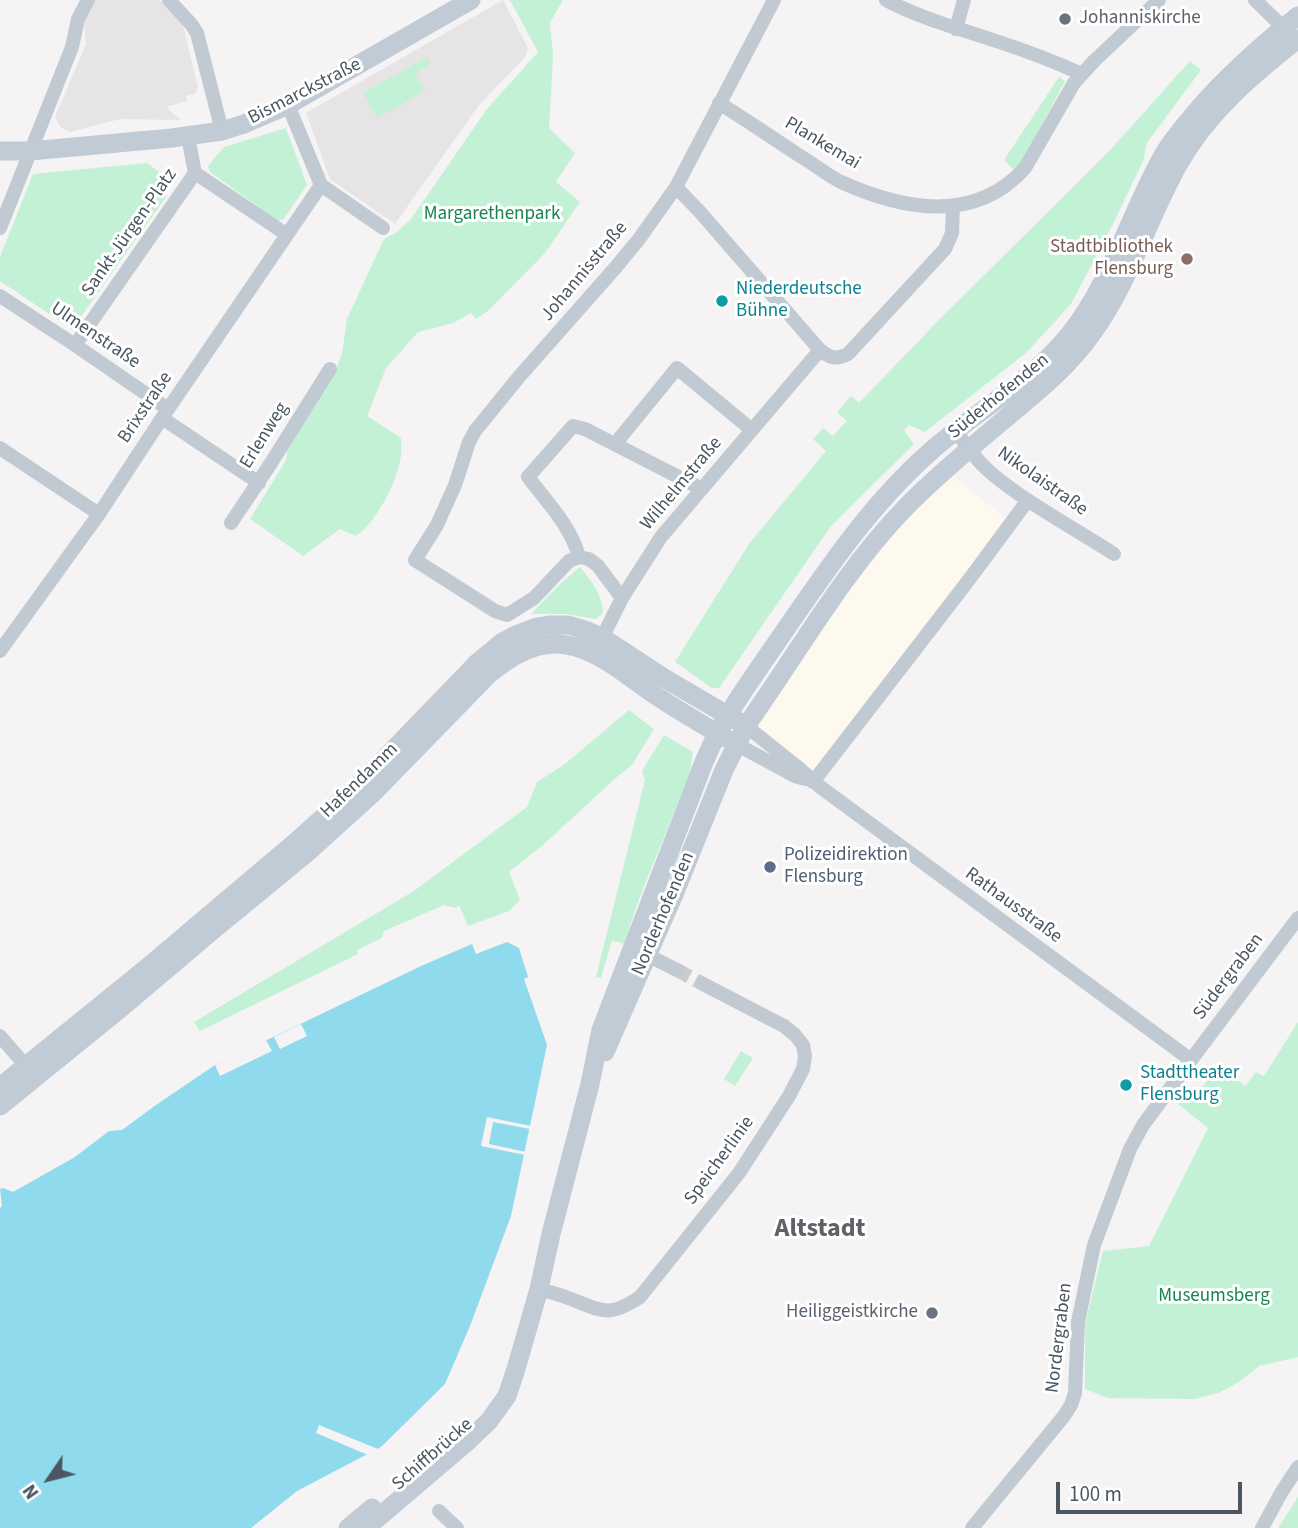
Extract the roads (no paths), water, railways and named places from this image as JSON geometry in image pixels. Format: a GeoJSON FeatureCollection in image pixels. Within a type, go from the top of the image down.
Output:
{"type":"FeatureCollection","features":[{"type":"Feature","properties":{"kind":"main road","name":"Bismarckstraße"},"geometry":{"type":"LineString","coordinates":[[0,151],[30,151],[222,131],[288,105],[448,6],[471,0]]}},
{"type":"Feature","properties":{"kind":"main road","name":"Süderhofenden"},"geometry":{"type":"LineString","coordinates":[[697,779],[728,715],[814,587],[853,535],[891,490],[931,451],[1026,379],[1070,334],[1112,264],[1145,190],[1178,133],[1228,77],[1294,31]]}},
{"type":"Feature","properties":{"kind":"main road","name":"Süderhofenden"},"geometry":{"type":"LineString","coordinates":[[736,744],[833,598],[870,548],[906,507],[969,449],[1055,378],[1092,334],[1129,272],[1178,166],[1191,145],[1231,96],[1294,31]]}},
{"type":"Feature","properties":{"kind":"main road","name":"Hafendamm"},"geometry":{"type":"LineString","coordinates":[[0,1087],[298,840],[361,783],[477,663],[501,643],[537,627],[549,625],[568,625],[585,630],[598,646],[736,744]]}},
{"type":"Feature","properties":{"kind":"main road","name":"Hafendamm"},"geometry":{"type":"LineString","coordinates":[[0,1106],[308,852],[372,794],[489,674],[522,652],[551,644],[598,646],[664,678],[746,726]]}},
{"type":"Feature","properties":{"kind":"main road","name":"Norderhofenden"},"geometry":{"type":"LineString","coordinates":[[525,1338],[590,1084],[601,1030],[639,951],[675,892],[736,744]]}},
{"type":"Feature","properties":{"kind":"main road","name":"Norderhofenden"},"geometry":{"type":"LineString","coordinates":[[639,951],[697,779]]}},
{"type":"Feature","properties":{"kind":"main road","name":"Schiffbrücke"},"geometry":{"type":"LineString","coordinates":[[348,1528],[480,1413],[497,1391],[525,1338]]}},
{"type":"Feature","properties":{"kind":"main road","name":"Schiffbrücke"},"geometry":{"type":"LineString","coordinates":[[366,1528],[489,1421],[507,1396],[525,1338]]}},
{"type":"Feature","properties":{"kind":"street"},"geometry":{"type":"LineString","coordinates":[[0,228],[72,47],[78,19],[88,0]]}},
{"type":"Feature","properties":{"kind":"street"},"geometry":{"type":"LineString","coordinates":[[169,0],[197,33],[222,131]]}},
{"type":"Feature","properties":{"kind":"street","name":"Johannisstraße"},"geometry":{"type":"LineString","coordinates":[[579,557],[569,561],[534,598],[507,615],[495,611],[415,560],[437,524],[475,431],[632,248],[676,187],[774,0]]}},
{"type":"Feature","properties":{"kind":"street"},"geometry":{"type":"LineString","coordinates":[[886,0],[956,29],[1002,43],[1082,74]]}},
{"type":"Feature","properties":{"kind":"street"},"geometry":{"type":"LineString","coordinates":[[956,29],[964,0]]}},
{"type":"Feature","properties":{"kind":"street","name":"Plankemai"},"geometry":{"type":"LineString","coordinates":[[719,103],[839,181],[877,196],[931,207],[953,207],[985,199],[1016,178],[1025,168],[1074,83],[1158,0]]}},
{"type":"Feature","properties":{"kind":"street"},"geometry":{"type":"LineString","coordinates":[[1255,0],[1294,31]]}},
{"type":"Feature","properties":{"kind":"street"},"geometry":{"type":"LineString","coordinates":[[288,105],[321,185],[383,228]]}},
{"type":"Feature","properties":{"kind":"street","name":"Sankt-Jürgen-Platz"},"geometry":{"type":"LineString","coordinates":[[75,345],[195,173],[188,136]]}},
{"type":"Feature","properties":{"kind":"street"},"geometry":{"type":"LineString","coordinates":[[195,173],[286,234]]}},
{"type":"Feature","properties":{"kind":"street","name":"Brixstraße"},"geometry":{"type":"LineString","coordinates":[[1,647],[99,513],[321,185]]}},
{"type":"Feature","properties":{"kind":"street"},"geometry":{"type":"LineString","coordinates":[[676,187],[829,358],[848,354],[945,249],[952,233],[953,207]]}},
{"type":"Feature","properties":{"kind":"street","name":"Ulmenstraße"},"geometry":{"type":"LineString","coordinates":[[0,296],[75,345],[259,483]]}},
{"type":"Feature","properties":{"kind":"street","name":"Wilhelmstraße"},"geometry":{"type":"LineString","coordinates":[[598,646],[622,598],[661,537],[820,350]]}},
{"type":"Feature","properties":{"kind":"street"},"geometry":{"type":"LineString","coordinates":[[615,444],[677,368],[752,430]]}},
{"type":"Feature","properties":{"kind":"street","name":"Erlenweg"},"geometry":{"type":"LineString","coordinates":[[231,523],[330,369]]}},
{"type":"Feature","properties":{"kind":"street"},"geometry":{"type":"LineString","coordinates":[[622,598],[597,566],[589,559],[579,557],[569,530],[528,477],[573,426],[585,429],[702,489]]}},
{"type":"Feature","properties":{"kind":"street","name":"Nikolaistraße"},"geometry":{"type":"LineString","coordinates":[[956,431],[990,472],[1028,500],[1114,554]]}},
{"type":"Feature","properties":{"kind":"street"},"geometry":{"type":"LineString","coordinates":[[0,448],[99,513]]}},
{"type":"Feature","properties":{"kind":"street"},"geometry":{"type":"LineString","coordinates":[[813,782],[1028,500]]}},
{"type":"Feature","properties":{"kind":"street","name":"Rathausstraße"},"geometry":{"type":"LineString","coordinates":[[746,726],[813,782],[1191,1060]]}},
{"type":"Feature","properties":{"kind":"street","name":"Rathausstraße"},"geometry":{"type":"LineString","coordinates":[[736,744],[795,776],[813,782]]}},
{"type":"Feature","properties":{"kind":"street","name":"Südergraben"},"geometry":{"type":"LineString","coordinates":[[1191,1060],[1298,918]]}},
{"type":"Feature","properties":{"kind":"street"},"geometry":{"type":"LineString","coordinates":[[639,951],[677,970]]}},
{"type":"Feature","properties":{"kind":"street","name":"Speicherlinie"},"geometry":{"type":"LineString","coordinates":[[539,1289],[597,1310],[624,1308],[640,1297],[739,1173],[789,1096],[803,1069],[806,1056],[803,1045],[784,1026],[703,984]]}},
{"type":"Feature","properties":{"kind":"street"},"geometry":{"type":"LineString","coordinates":[[0,1036],[26,1066]]}},
{"type":"Feature","properties":{"kind":"street","name":"Nordergraben"},"geometry":{"type":"LineString","coordinates":[[972,1528],[1071,1405],[1075,1393],[1078,1322],[1094,1245],[1130,1149],[1143,1125],[1191,1060]]}},
{"type":"Feature","properties":{"kind":"street"},"geometry":{"type":"LineString","coordinates":[[1262,1528],[1298,1466]]}},
{"type":"Feature","properties":{"kind":"street"},"geometry":{"type":"LineString","coordinates":[[439,1511],[457,1528]]}},
{"type":"Feature","properties":{"kind":"water"},"geometry":{"type":"Polygon","coordinates":[[[507,942],[519,948],[528,977],[524,979],[547,1045],[511,1216],[445,1384],[381,1447],[297,1491],[251,1528],[0,1528],[0,1189],[13,1192],[75,1157],[109,1131],[122,1130],[215,1065],[472,944],[476,954],[507,942]]]}},
{"type":"Feature","properties":{"kind":"tunnel"},"geometry":{"type":"LineString","coordinates":[[677,970],[703,984]]}},
{"type":"Feature","properties":{"kind":"place","name":"Johanniskirche"},"geometry":{"type":"Point","coordinates":[1065,19]}},
{"type":"Feature","properties":{"kind":"place","name":"Stadtbibliothek Flensburg"},"geometry":{"type":"Point","coordinates":[1187,259]}},
{"type":"Feature","properties":{"kind":"place","name":"Niederdeutsche Bühne"},"geometry":{"type":"Point","coordinates":[722,301]}},
{"type":"Feature","properties":{"kind":"place","name":"Polizeidirektion Flensburg"},"geometry":{"type":"Point","coordinates":[770,867]}},
{"type":"Feature","properties":{"kind":"place","name":"Stadttheater Flensburg"},"geometry":{"type":"Point","coordinates":[1126,1085]}},
{"type":"Feature","properties":{"kind":"place","name":"Heiliggeistkirche"},"geometry":{"type":"Point","coordinates":[932,1313]}},
{"type":"Feature","properties":{"kind":"district","name":"Altstadt"},"geometry":{"type":"Point","coordinates":[820,1230]}},
{"type":"Feature","properties":{"kind":"park label","name":"Margarethenpark"},"geometry":{"type":"Point","coordinates":[492,215]}},
{"type":"Feature","properties":{"kind":"park label","name":"Museumsberg"},"geometry":{"type":"Point","coordinates":[1214,1297]}}]}
